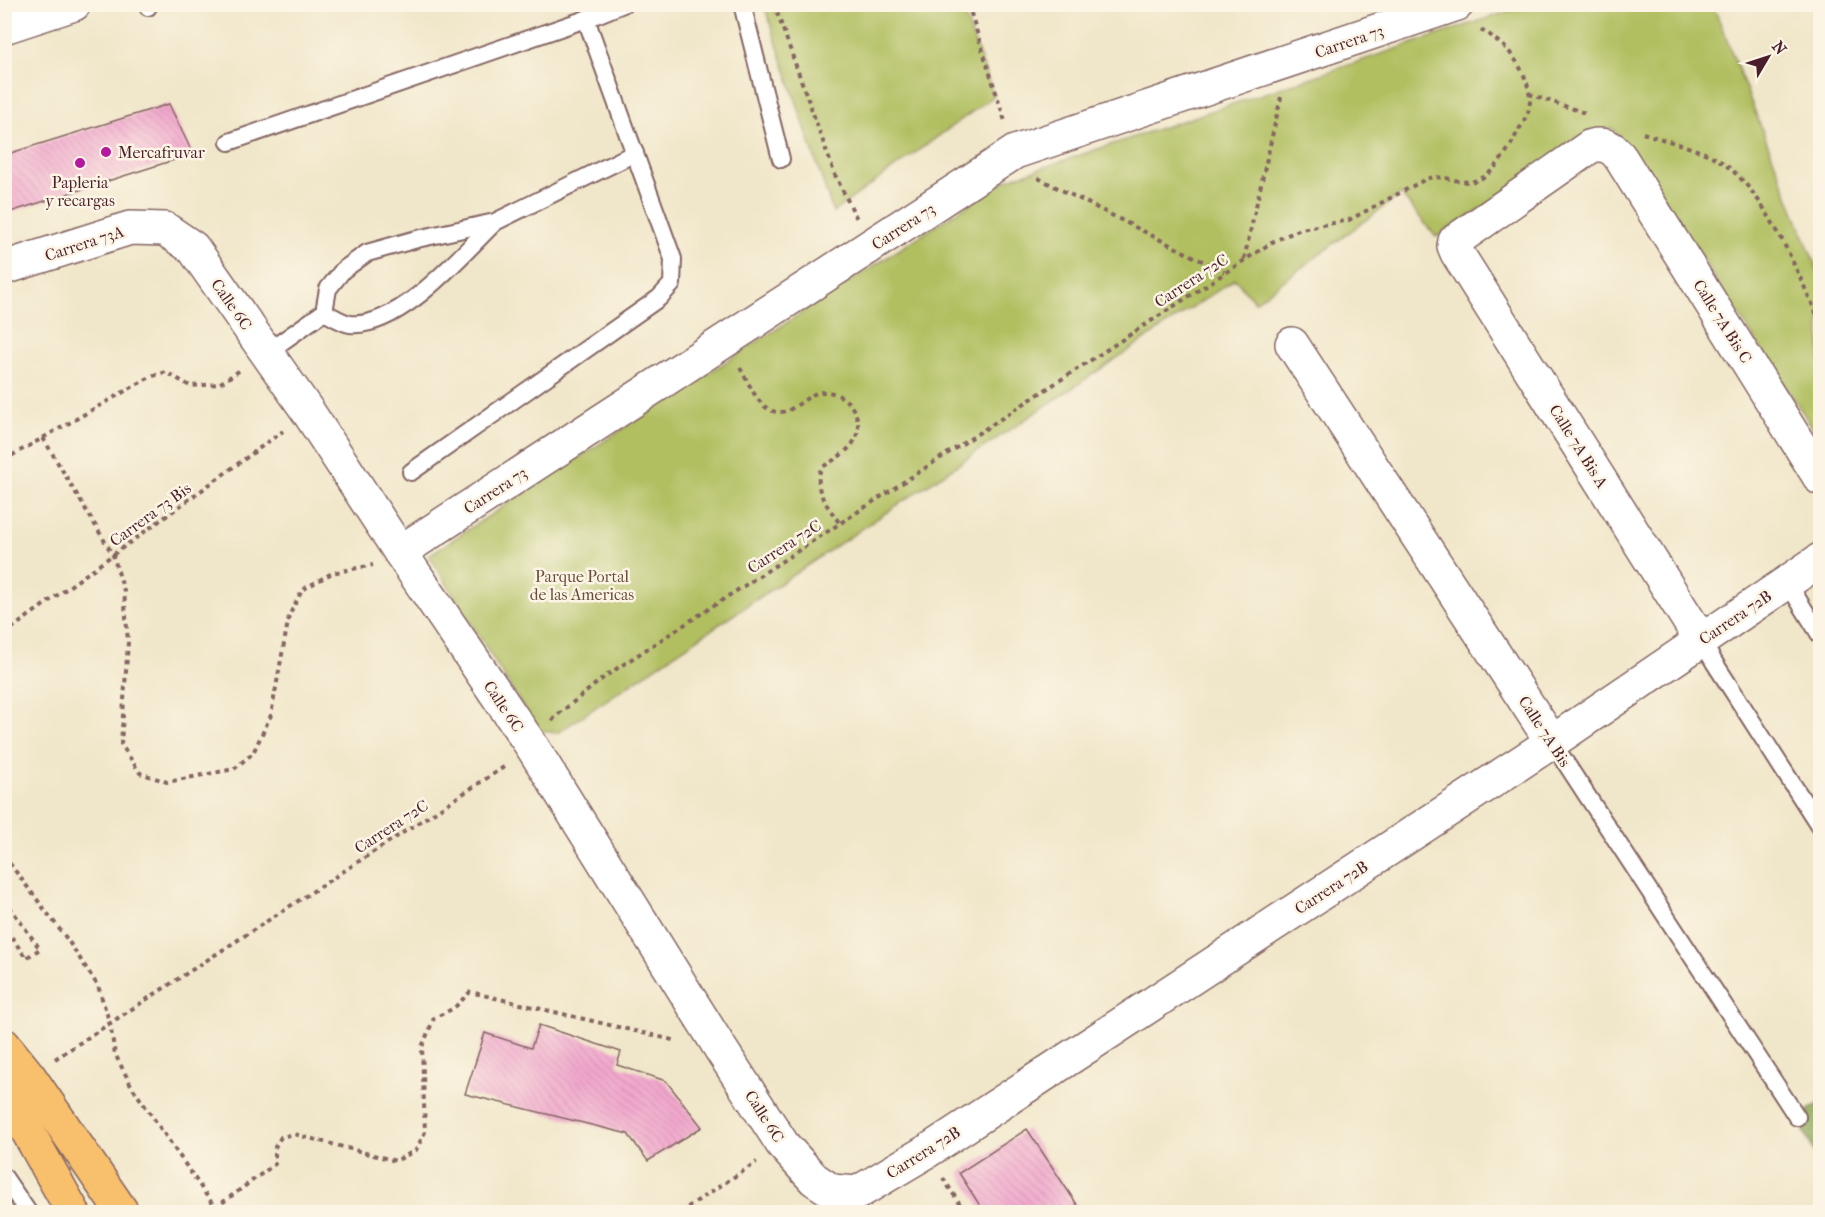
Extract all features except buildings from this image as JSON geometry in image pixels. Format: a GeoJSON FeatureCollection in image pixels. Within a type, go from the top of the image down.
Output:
{"type":"FeatureCollection","features":[{"type":"Feature","properties":{"kind":"highway"},"geometry":{"type":"LineString","coordinates":[[4,1045],[122,1212]]}},
{"type":"Feature","properties":{"kind":"highway"},"geometry":{"type":"LineString","coordinates":[[4,1089],[73,1212]]}},
{"type":"Feature","properties":{"kind":"street"},"geometry":{"type":"LineString","coordinates":[[4,27],[74,4]]}},
{"type":"Feature","properties":{"kind":"street","name":"Carrera 73"},"geometry":{"type":"LineString","coordinates":[[400,552],[1015,152],[1289,61],[1465,17]]}},
{"type":"Feature","properties":{"kind":"street","name":"Calle 7A Bis A"},"geometry":{"type":"LineString","coordinates":[[1625,165],[1618,153],[1610,147],[1600,144],[1592,146],[1460,236],[1454,246],[1701,640]]}},
{"type":"Feature","properties":{"kind":"street","name":"Calle 7A Bis C"},"geometry":{"type":"LineString","coordinates":[[1625,165],[1821,478]]}},
{"type":"Feature","properties":{"kind":"street","name":"Carrera 73A"},"geometry":{"type":"LineString","coordinates":[[4,268],[130,228],[165,229]]}},
{"type":"Feature","properties":{"kind":"street","name":"Calle 6C"},"geometry":{"type":"LineString","coordinates":[[165,229],[193,248],[309,413],[533,748],[783,1145],[814,1179],[832,1191]]}},
{"type":"Feature","properties":{"kind":"street","name":"Calle 7A Bis"},"geometry":{"type":"LineString","coordinates":[[1292,344],[1552,742]]}},
{"type":"Feature","properties":{"kind":"street","name":"Carrera 72B"},"geometry":{"type":"LineString","coordinates":[[832,1191],[857,1192],[926,1152],[1552,742],[1821,560]]}},
{"type":"Feature","properties":{"kind":"lane"},"geometry":{"type":"LineString","coordinates":[[229,142],[586,19],[623,4]]}},
{"type":"Feature","properties":{"kind":"lane"},"geometry":{"type":"LineString","coordinates":[[742,4],[781,159]]}},
{"type":"Feature","properties":{"kind":"lane"},"geometry":{"type":"LineString","coordinates":[[411,472],[660,298],[672,284],[673,259],[586,19]]}},
{"type":"Feature","properties":{"kind":"lane"},"geometry":{"type":"LineString","coordinates":[[267,353],[324,312],[328,289],[343,270],[367,253],[417,238],[495,222],[635,153]]}},
{"type":"Feature","properties":{"kind":"lane"},"geometry":{"type":"LineString","coordinates":[[324,312],[349,324],[379,321],[409,303],[495,222]]}},
{"type":"Feature","properties":{"kind":"lane"},"geometry":{"type":"LineString","coordinates":[[1787,582],[1821,635]]}},
{"type":"Feature","properties":{"kind":"lane","name":"Calle 7A Bis A"},"geometry":{"type":"LineString","coordinates":[[1701,640],[1821,827]]}},
{"type":"Feature","properties":{"kind":"lane","name":"Calle 7A Bis"},"geometry":{"type":"LineString","coordinates":[[1552,742],[1797,1117]]}},
{"type":"Feature","properties":{"kind":"lane"},"geometry":{"type":"LineString","coordinates":[[4,1177],[28,1212]]}},
{"type":"Feature","properties":{"kind":"path"},"geometry":{"type":"LineString","coordinates":[[774,4],[836,175],[871,247]]}},
{"type":"Feature","properties":{"kind":"path"},"geometry":{"type":"LineString","coordinates":[[968,4],[1015,152],[1027,169],[1043,182],[1225,273]]}},
{"type":"Feature","properties":{"kind":"path"},"geometry":{"type":"LineString","coordinates":[[1465,17],[1507,48],[1522,70],[1529,94],[1595,116]]}},
{"type":"Feature","properties":{"kind":"path"},"geometry":{"type":"LineString","coordinates":[[1244,260],[1289,61]]}},
{"type":"Feature","properties":{"kind":"path","name":"Carrera 72C"},"geometry":{"type":"LineString","coordinates":[[50,1063],[533,748],[556,716],[608,675],[1274,241],[1300,229],[1349,220],[1437,175],[1466,183],[1480,179],[1504,157],[1529,110],[1529,94]]}},
{"type":"Feature","properties":{"kind":"path"},"geometry":{"type":"LineString","coordinates":[[1638,131],[1715,158],[1742,177],[1767,211],[1821,321]]}},
{"type":"Feature","properties":{"kind":"path"},"geometry":{"type":"LineString","coordinates":[[724,342],[764,407],[778,412],[790,409],[810,395],[825,392],[841,396],[851,404],[856,414],[858,429],[854,442],[842,455],[821,468],[817,480],[818,491],[840,524]]}},
{"type":"Feature","properties":{"kind":"path"},"geometry":{"type":"LineString","coordinates":[[4,460],[150,377],[166,372],[190,386],[219,384],[267,353]]}},
{"type":"Feature","properties":{"kind":"path","name":"Carrera 73 Bis"},"geometry":{"type":"LineString","coordinates":[[4,633],[309,413]]}},
{"type":"Feature","properties":{"kind":"path"},"geometry":{"type":"LineString","coordinates":[[43,438],[113,555],[124,591],[128,642],[121,744],[140,772],[167,782],[234,770],[253,753],[271,715],[289,616],[302,590],[333,573],[369,567],[400,552]]}},
{"type":"Feature","properties":{"kind":"path"},"geometry":{"type":"LineString","coordinates":[[4,856],[67,939],[98,986],[110,1024],[115,1054],[132,1087],[217,1210],[275,1164],[275,1147],[280,1137],[294,1134],[396,1161],[416,1150],[425,1132],[422,1047],[434,1018],[454,1008],[470,992],[722,1051]]}},
{"type":"Feature","properties":{"kind":"path"},"geometry":{"type":"LineString","coordinates":[[4,899],[40,949],[26,958],[4,926]]}},
{"type":"Feature","properties":{"kind":"path"},"geometry":{"type":"LineString","coordinates":[[680,1212],[783,1145]]}},
{"type":"Feature","properties":{"kind":"path"},"geometry":{"type":"LineString","coordinates":[[926,1152],[965,1212]]}},
{"type":"Feature","properties":{"kind":"green space"},"geometry":{"type":"Polygon","coordinates":[[[764,5],[961,5],[994,96],[833,212],[764,5]]]}},
{"type":"Feature","properties":{"kind":"green space","name":"Parque Portal de las Americas"},"geometry":{"type":"Polygon","coordinates":[[[1527,5],[1713,5],[1820,277],[1820,439],[1631,149],[1612,128],[1436,237],[1401,194],[1255,302],[1235,279],[557,733],[537,730],[429,555],[1006,180],[1527,5]]]}},
{"type":"Feature","properties":{"kind":"green space"},"geometry":{"type":"Polygon","coordinates":[[[1820,1103],[1820,1164],[1797,1117],[1820,1103]]]}},
{"type":"Feature","properties":{"kind":"place","name":"Mercafruvar"},"geometry":{"type":"Point","coordinates":[106,152]}},
{"type":"Feature","properties":{"kind":"place","name":"Papleria y recargas"},"geometry":{"type":"Point","coordinates":[80,163]}}]}
